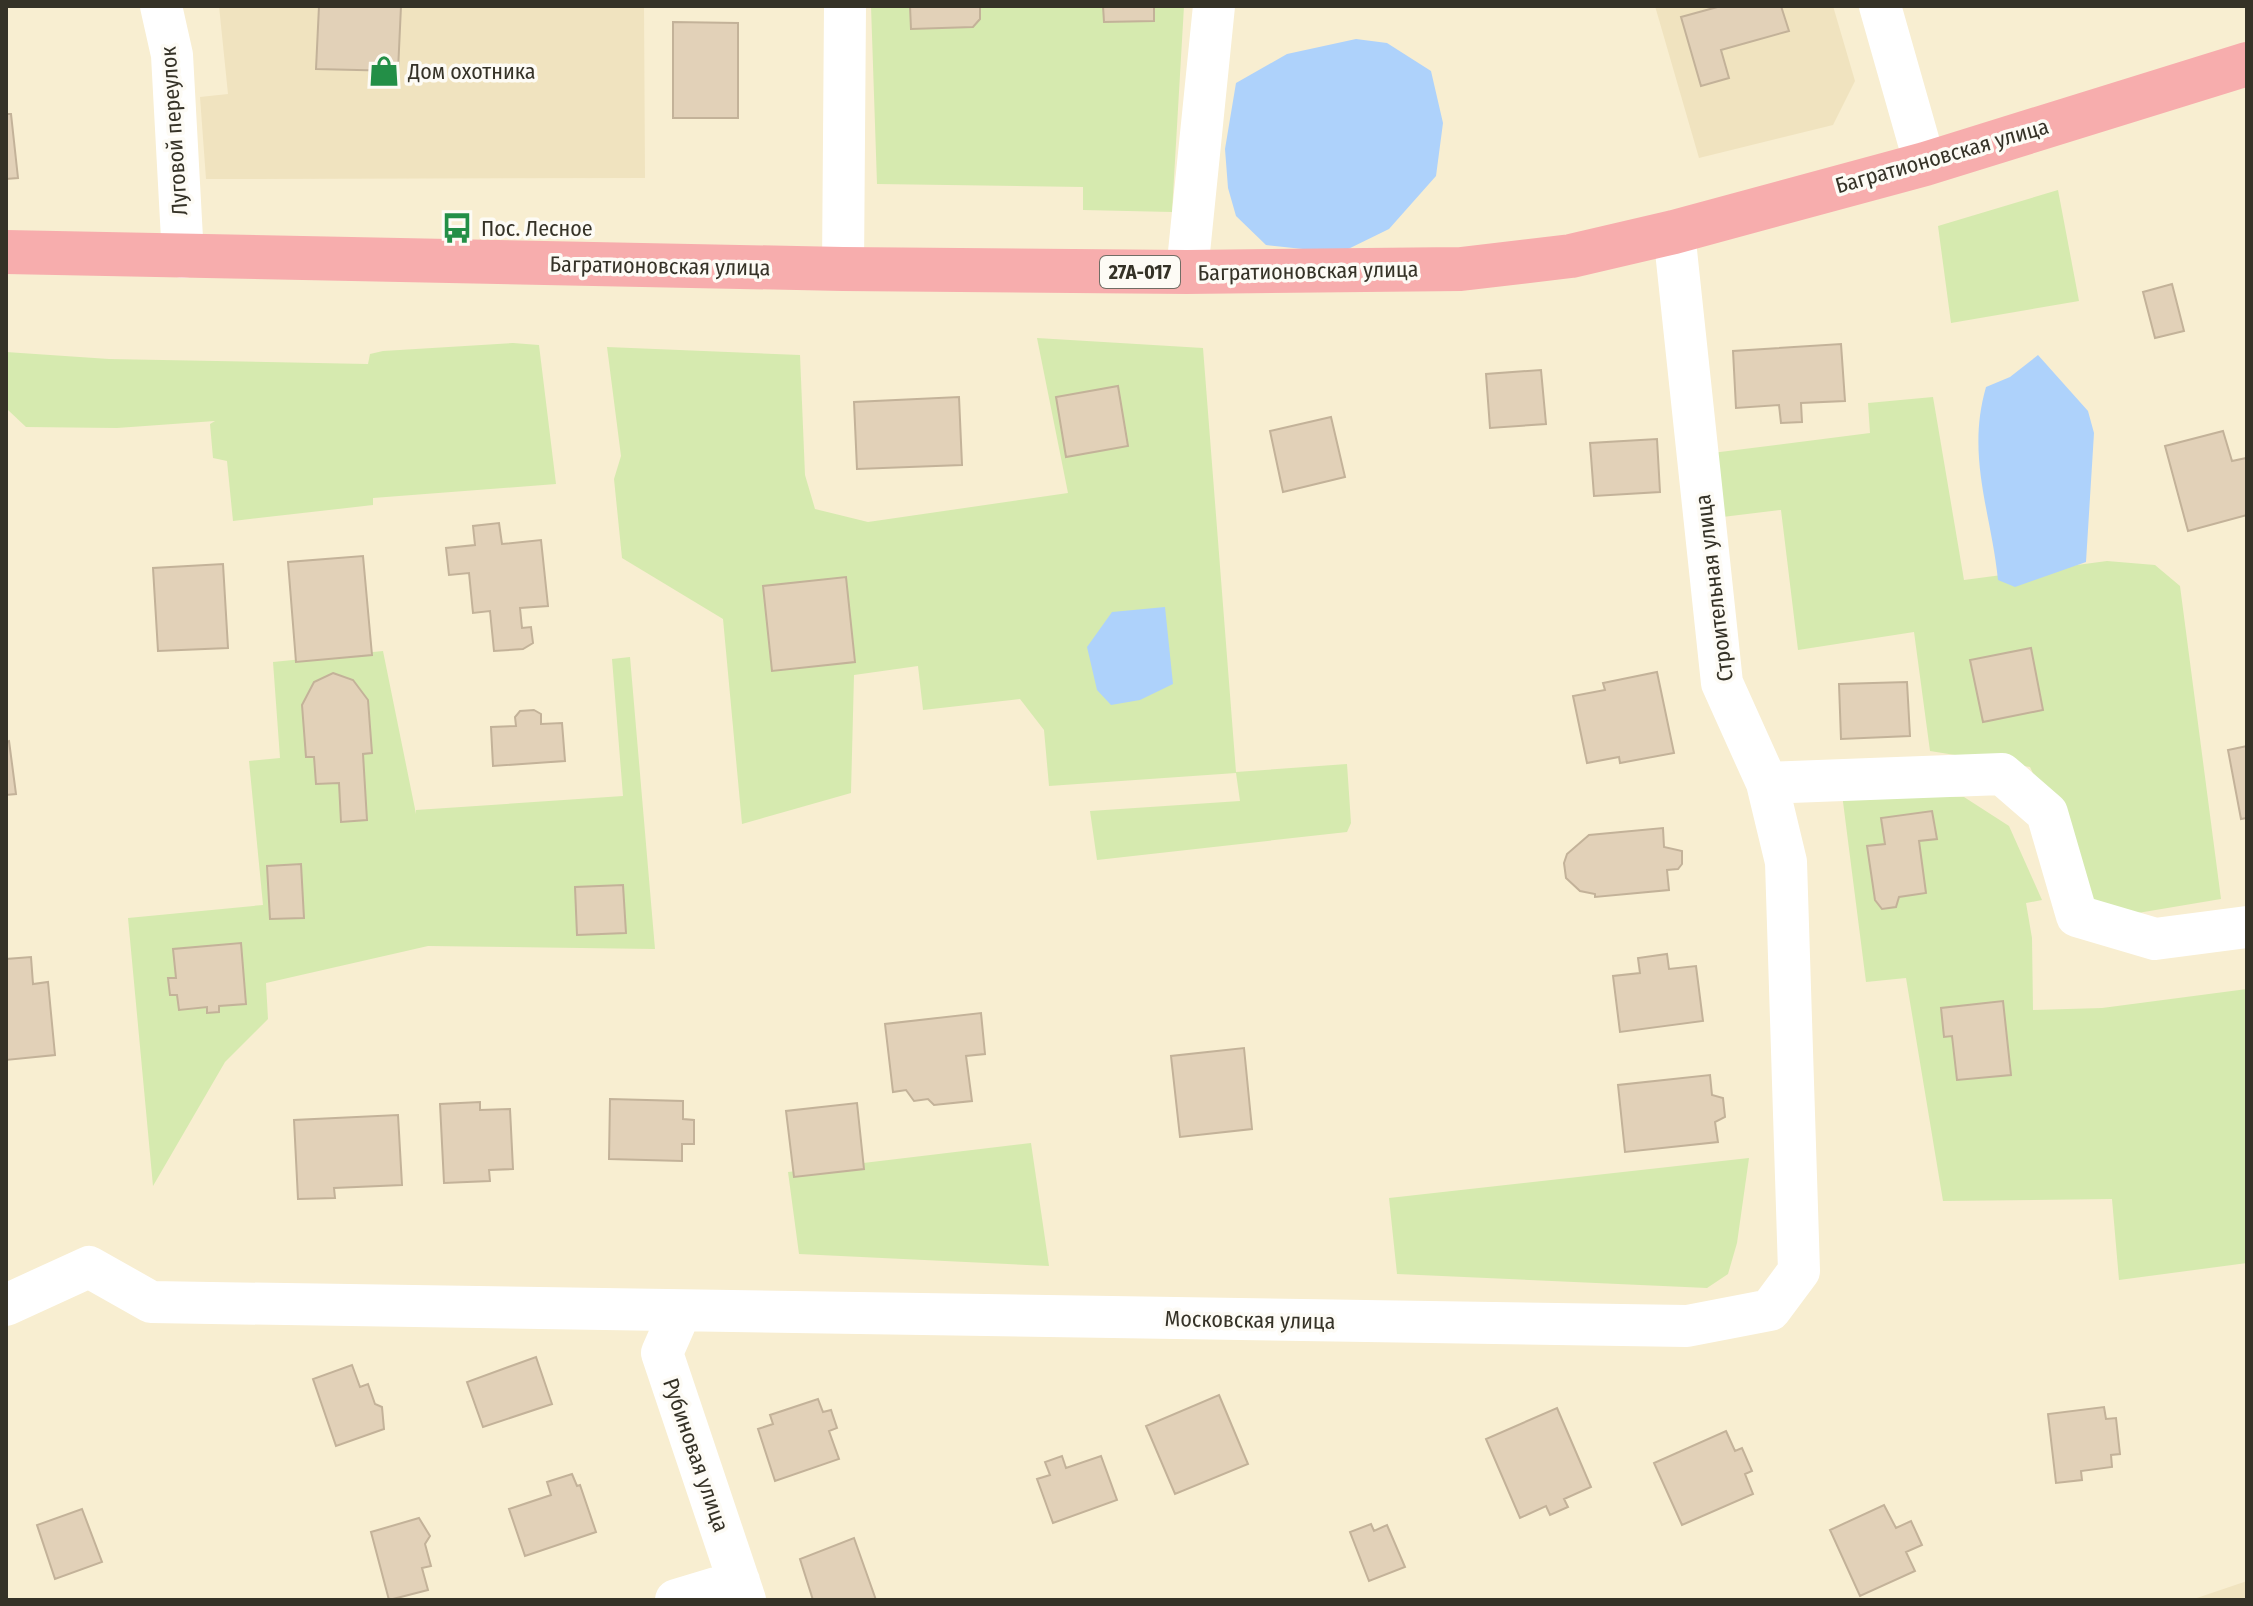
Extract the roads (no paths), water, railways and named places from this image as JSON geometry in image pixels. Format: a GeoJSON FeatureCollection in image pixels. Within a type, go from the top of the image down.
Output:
{"type":"FeatureCollection","features":[{"type":"Feature","properties":{"kind":"main road","name":"Багратионовская улица"},"geometry":{"type":"LineString","coordinates":[[6,252],[843,269],[1187,272],[1461,269],[1571,256],[1674,232],[1925,164],[2247,64]]}},
{"type":"Feature","properties":{"kind":"street","name":"Луговой переулок"},"geometry":{"type":"LineString","coordinates":[[161,6],[172,55],[183,257]]}},
{"type":"Feature","properties":{"kind":"street"},"geometry":{"type":"LineString","coordinates":[[843,269],[845,6]]}},
{"type":"Feature","properties":{"kind":"street"},"geometry":{"type":"LineString","coordinates":[[1187,272],[1214,6]]}},
{"type":"Feature","properties":{"kind":"street"},"geometry":{"type":"LineString","coordinates":[[1880,6],[1925,164]]}},
{"type":"Feature","properties":{"kind":"street","name":"Строительная улица"},"geometry":{"type":"LineString","coordinates":[[1674,232],[1722,683],[1767,783],[1786,862],[1799,1271]]}},
{"type":"Feature","properties":{"kind":"street"},"geometry":{"type":"LineString","coordinates":[[1767,783],[2002,774],[2047,813],[2077,916],[2155,939],[2247,927]]}},
{"type":"Feature","properties":{"kind":"street","name":"Московская улица"},"geometry":{"type":"LineString","coordinates":[[6,1305],[89,1267],[151,1302],[1687,1326],[1770,1310],[1799,1271]]}},
{"type":"Feature","properties":{"kind":"street","name":"Рубиновая улица"},"geometry":{"type":"LineString","coordinates":[[680,1312],[662,1353],[742,1590]]}},
{"type":"Feature","properties":{"kind":"street"},"geometry":{"type":"LineString","coordinates":[[676,1600],[742,1590]]}},
{"type":"Feature","properties":{"kind":"water"},"geometry":{"type":"Polygon","coordinates":[[[1356,39],[1387,43],[1431,71],[1443,123],[1436,176],[1389,229],[1340,253],[1266,245],[1236,216],[1228,188],[1225,149],[1236,83],[1287,54],[1356,39]]]}},
{"type":"Feature","properties":{"kind":"water"},"geometry":{"type":"Polygon","coordinates":[[[2038,355],[2088,411],[2094,433],[2086,562],[2015,587],[1998,580],[1979,461],[1980,413],[1986,387],[2010,377],[2038,355]]]}},
{"type":"Feature","properties":{"kind":"water"},"geometry":{"type":"Polygon","coordinates":[[[1165,607],[1173,684],[1140,700],[1111,705],[1097,690],[1087,647],[1112,612],[1165,607]]]}},
{"type":"Feature","properties":{"kind":"place","name":"Дом охотника"},"geometry":{"type":"Point","coordinates":[384,71]}},
{"type":"Feature","properties":{"kind":"place","name":"Пос. Лесное"},"geometry":{"type":"Point","coordinates":[457,228]}}]}
